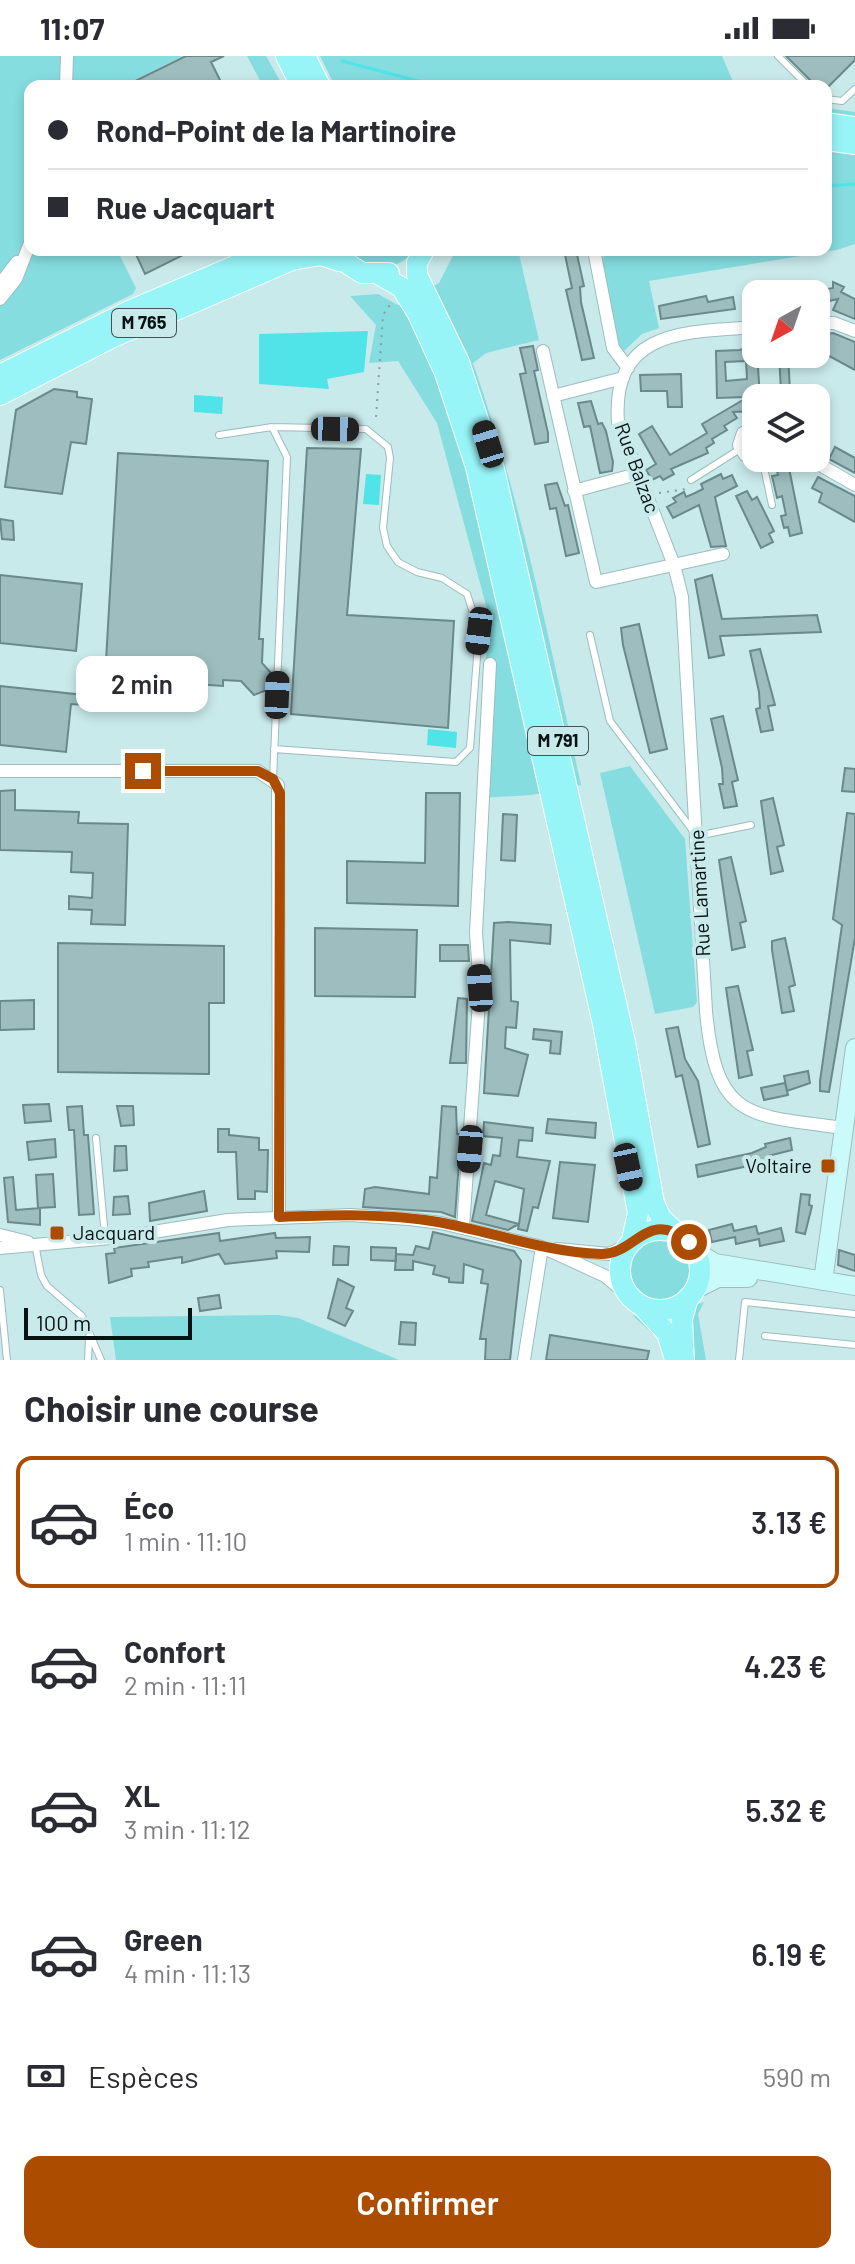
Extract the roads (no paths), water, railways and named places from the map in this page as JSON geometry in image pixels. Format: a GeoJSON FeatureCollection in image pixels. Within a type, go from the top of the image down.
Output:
{"type":"FeatureCollection","features":[{"type":"Feature","properties":{"kind":"main road"},"geometry":{"type":"LineString","coordinates":[[286,56],[298,80]]}},
{"type":"Feature","properties":{"kind":"main road"},"geometry":{"type":"LineString","coordinates":[[305,56],[317,80]]}},
{"type":"Feature","properties":{"kind":"main road"},"geometry":{"type":"LineString","coordinates":[[832,124],[855,127]]}},
{"type":"Feature","properties":{"kind":"main road"},"geometry":{"type":"LineString","coordinates":[[832,141],[855,144]]}},
{"type":"Feature","properties":{"kind":"main road","name":"M 765"},"geometry":{"type":"LineString","coordinates":[[0,375],[129,311],[258,256]]}},
{"type":"Feature","properties":{"kind":"main road","name":"M 765"},"geometry":{"type":"LineString","coordinates":[[0,395],[101,343],[292,260],[315,256]]}},
{"type":"Feature","properties":{"kind":"main road"},"geometry":{"type":"LineString","coordinates":[[334,256],[362,273],[378,274],[403,268],[417,256]]}},
{"type":"Feature","properties":{"kind":"main road","name":"M 791"},"geometry":{"type":"LineString","coordinates":[[420,256],[417,275],[459,362],[494,469],[625,1042],[654,1203],[661,1218],[679,1235]]}},
{"type":"Feature","properties":{"kind":"main road","name":"M 791"},"geometry":{"type":"LineString","coordinates":[[378,274],[405,291],[445,373],[482,489],[603,1024],[637,1206],[637,1226],[630,1243]]}},
{"type":"Feature","properties":{"kind":"main road"},"geometry":{"type":"LineString","coordinates":[[675,1360],[667,1333],[635,1300],[619,1266],[630,1243],[652,1230],[679,1235],[695,1251],[700,1274],[682,1319],[684,1360]]}},
{"type":"Feature","properties":{"kind":"main road"},"geometry":{"type":"LineString","coordinates":[[635,1300],[666,1309],[691,1294]]}},
{"type":"Feature","properties":{"kind":"street"},"geometry":{"type":"LineString","coordinates":[[66,80],[67,56]]}},
{"type":"Feature","properties":{"kind":"street"},"geometry":{"type":"LineString","coordinates":[[0,284],[24,249]]}},
{"type":"Feature","properties":{"kind":"street"},"geometry":{"type":"LineString","coordinates":[[0,299],[16,279],[24,256]]}},
{"type":"Feature","properties":{"kind":"street"},"geometry":{"type":"LineString","coordinates":[[595,256],[613,348],[626,373]]}},
{"type":"Feature","properties":{"kind":"street"},"geometry":{"type":"LineString","coordinates":[[830,323],[855,331]]}},
{"type":"Feature","properties":{"kind":"street"},"geometry":{"type":"LineString","coordinates":[[553,396],[626,373],[647,346],[665,336],[742,328]]}},
{"type":"Feature","properties":{"kind":"street"},"geometry":{"type":"LineString","coordinates":[[543,351],[596,582],[723,554]]}},
{"type":"Feature","properties":{"kind":"street","name":"Rue Balzac"},"geometry":{"type":"LineString","coordinates":[[626,373],[618,397],[618,422],[674,565]]}},
{"type":"Feature","properties":{"kind":"street"},"geometry":{"type":"LineString","coordinates":[[740,449],[742,435]]}},
{"type":"Feature","properties":{"kind":"street"},"geometry":{"type":"LineString","coordinates":[[830,471],[855,485]]}},
{"type":"Feature","properties":{"kind":"street"},"geometry":{"type":"LineString","coordinates":[[574,491],[637,474]]}},
{"type":"Feature","properties":{"kind":"street","name":"Rue Lamartine"},"geometry":{"type":"LineString","coordinates":[[674,565],[684,610],[706,1011],[711,1053],[719,1080],[735,1101],[755,1114],[844,1128]]}},
{"type":"Feature","properties":{"kind":"street"},"geometry":{"type":"LineString","coordinates":[[463,1227],[480,988],[476,933],[490,664]]}},
{"type":"Feature","properties":{"kind":"street"},"geometry":{"type":"LineString","coordinates":[[0,771],[258,771],[273,779],[280,793],[279,1217]]}},
{"type":"Feature","properties":{"kind":"street"},"geometry":{"type":"LineString","coordinates":[[823,1281],[855,1048]]}},
{"type":"Feature","properties":{"kind":"street"},"geometry":{"type":"LineString","coordinates":[[0,1248],[140,1235],[159,1228],[222,1220],[355,1216],[463,1227],[542,1247],[609,1254],[630,1243]]}},
{"type":"Feature","properties":{"kind":"street"},"geometry":{"type":"LineString","coordinates":[[0,1235],[35,1244]]}},
{"type":"Feature","properties":{"kind":"street"},"geometry":{"type":"LineString","coordinates":[[542,1247],[605,1276],[635,1300]]}},
{"type":"Feature","properties":{"kind":"street"},"geometry":{"type":"LineString","coordinates":[[524,1360],[542,1247]]}},
{"type":"Feature","properties":{"kind":"street"},"geometry":{"type":"LineString","coordinates":[[695,1251],[715,1263],[855,1286]]}},
{"type":"Feature","properties":{"kind":"street"},"geometry":{"type":"LineString","coordinates":[[691,1294],[725,1277],[823,1281]]}},
{"type":"Feature","properties":{"kind":"lane"},"geometry":{"type":"LineString","coordinates":[[778,56],[802,80]]}},
{"type":"Feature","properties":{"kind":"lane"},"geometry":{"type":"LineString","coordinates":[[832,100],[842,101],[855,89]]}},
{"type":"Feature","properties":{"kind":"lane"},"geometry":{"type":"LineString","coordinates":[[272,427],[287,457],[273,779]]}},
{"type":"Feature","properties":{"kind":"lane"},"geometry":{"type":"LineString","coordinates":[[219,435],[272,427],[366,429],[381,439],[388,447],[390,458],[383,528],[387,546],[398,562],[417,572],[442,578],[467,594],[479,631],[470,748],[464,758],[456,762],[274,749]]}},
{"type":"Feature","properties":{"kind":"lane"},"geometry":{"type":"LineString","coordinates":[[691,480],[740,449]]}},
{"type":"Feature","properties":{"kind":"lane"},"geometry":{"type":"LineString","coordinates":[[765,472],[772,505]]}},
{"type":"Feature","properties":{"kind":"lane"},"geometry":{"type":"LineString","coordinates":[[590,635],[610,721],[697,836],[751,825]]}},
{"type":"Feature","properties":{"kind":"lane"},"geometry":{"type":"LineString","coordinates":[[96,1138],[105,1237]]}},
{"type":"Feature","properties":{"kind":"lane"},"geometry":{"type":"LineString","coordinates":[[35,1244],[41,1275],[47,1286],[82,1316],[101,1360]]}},
{"type":"Feature","properties":{"kind":"lane"},"geometry":{"type":"LineString","coordinates":[[0,1290],[7,1360]]}},
{"type":"Feature","properties":{"kind":"lane"},"geometry":{"type":"LineString","coordinates":[[739,1360],[745,1302],[855,1314]]}},
{"type":"Feature","properties":{"kind":"lane"},"geometry":{"type":"LineString","coordinates":[[88,1360],[89,1334]]}},
{"type":"Feature","properties":{"kind":"lane"},"geometry":{"type":"LineString","coordinates":[[765,1336],[855,1345]]}},
{"type":"Feature","properties":{"kind":"waterway"},"geometry":{"type":"LineString","coordinates":[[342,61],[414,80]]}},
{"type":"Feature","properties":{"kind":"waterway"},"geometry":{"type":"LineString","coordinates":[[832,186],[855,184]]}},
{"type":"Feature","properties":{"kind":"place","name":"Voltaire"},"geometry":{"type":"Point","coordinates":[828,1166]}},
{"type":"Feature","properties":{"kind":"place","name":"Jacquard"},"geometry":{"type":"Point","coordinates":[57,1233]}}]}
